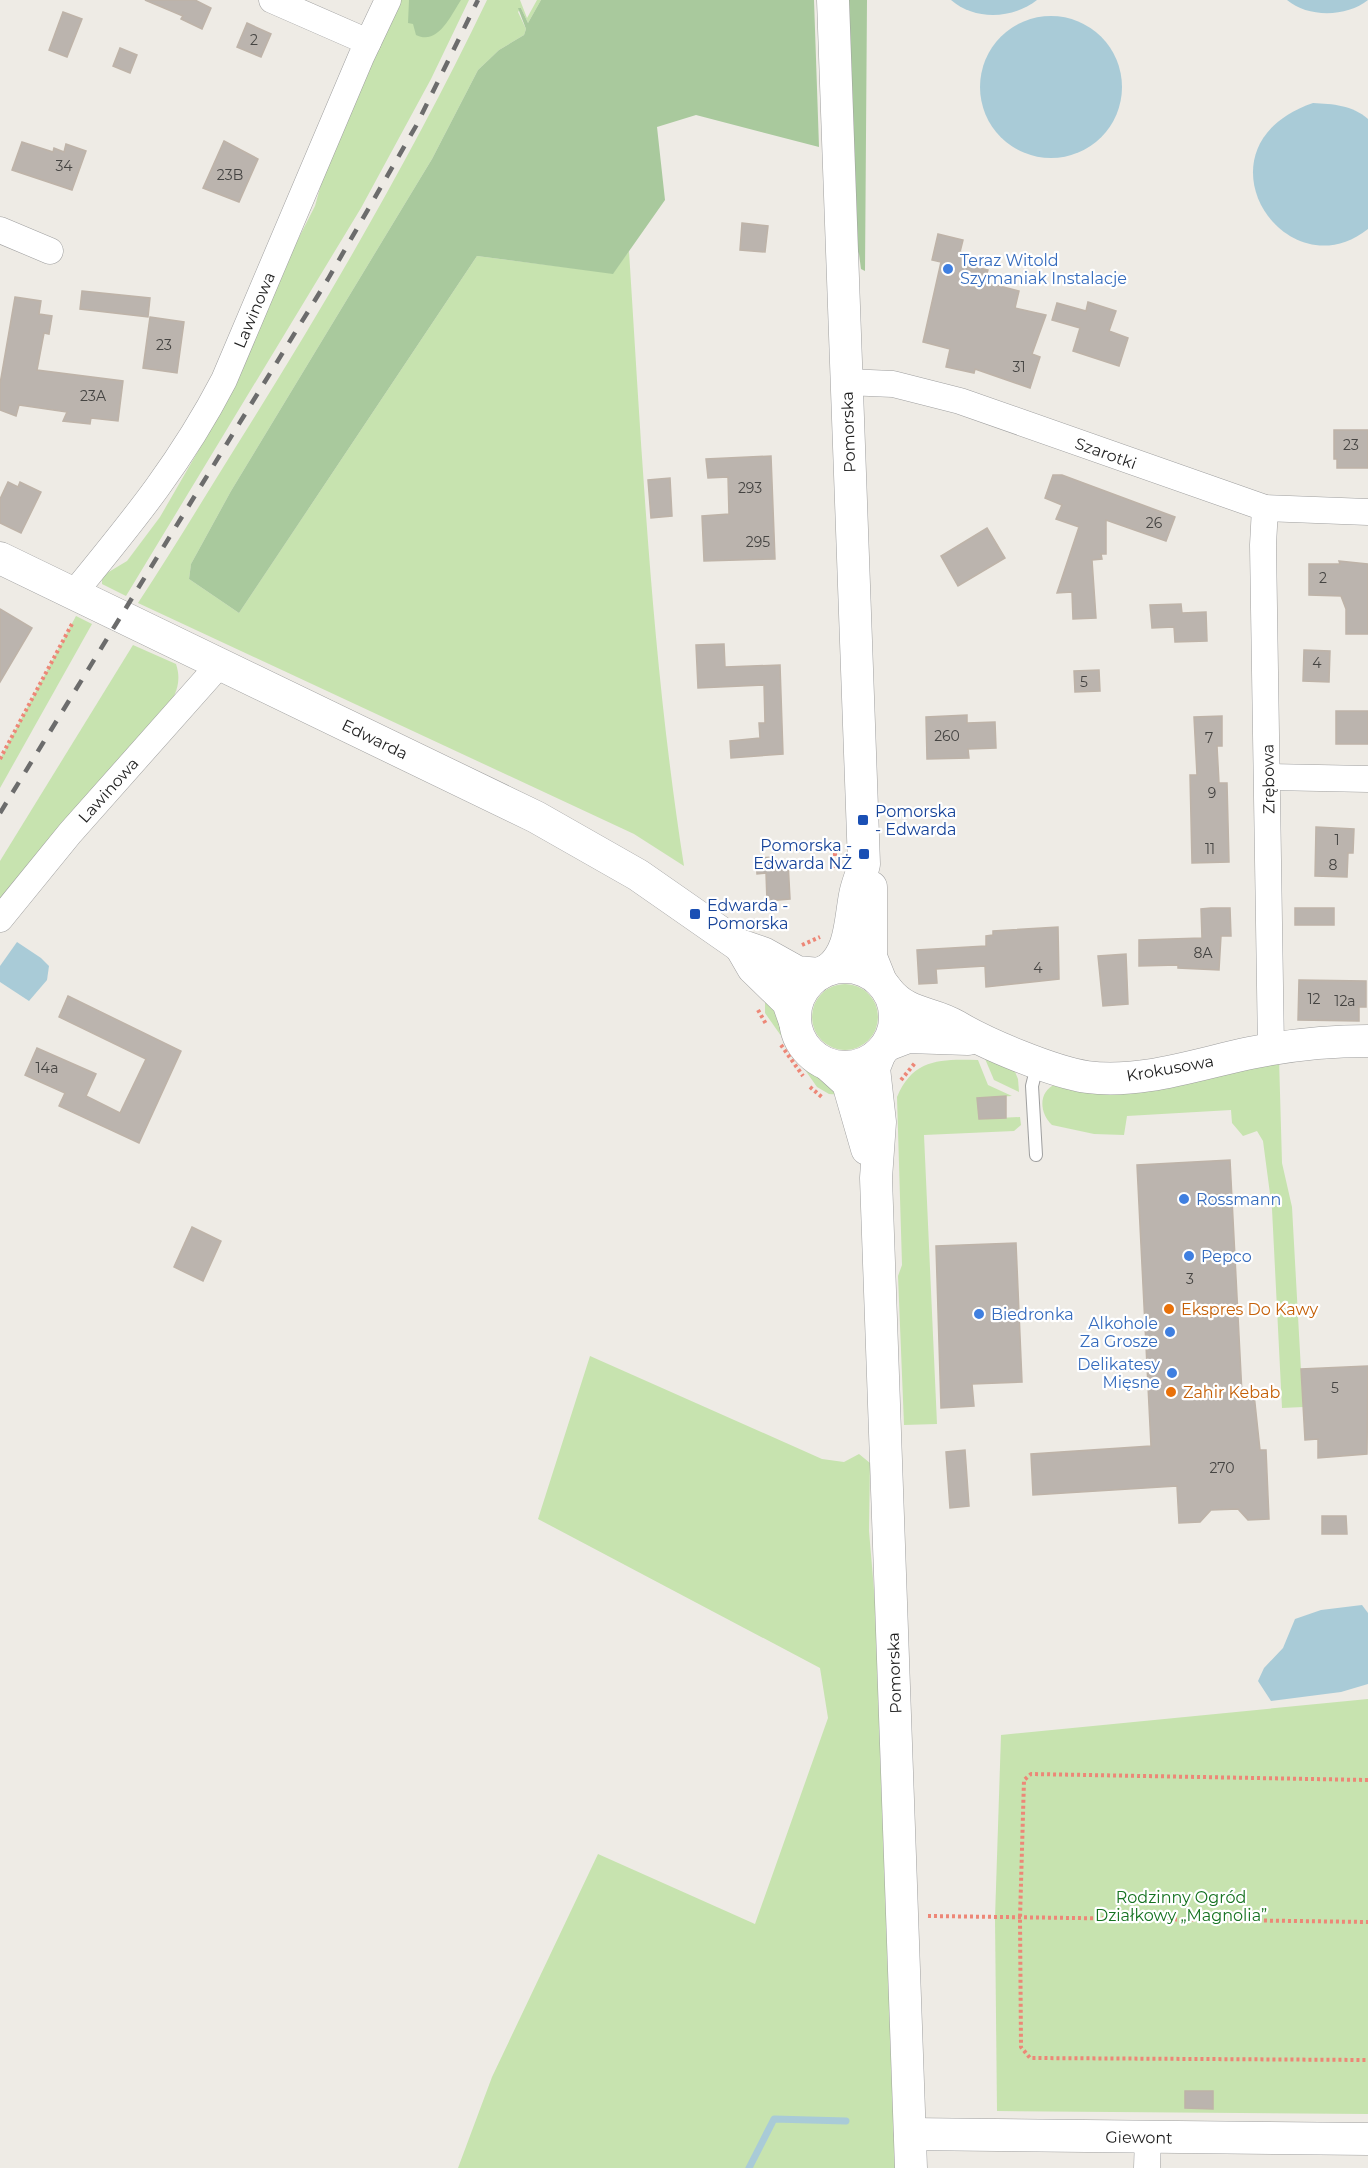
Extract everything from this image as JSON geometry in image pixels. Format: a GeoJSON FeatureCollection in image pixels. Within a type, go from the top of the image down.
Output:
{"type":"FeatureCollection","features":[{"type":"Feature","properties":{"kind":"street"},"geometry":{"type":"LineString","coordinates":[[272,0],[368,42]]}},
{"type":"Feature","properties":{"kind":"street","name":"Lawinowa"},"geometry":{"type":"LineString","coordinates":[[79,596],[144,510],[206,416],[224,380],[388,0]]}},
{"type":"Feature","properties":{"kind":"street","name":"Pomorska"},"geometry":{"type":"LineString","coordinates":[[833,0],[864,864],[873,896],[871,957],[884,987]]}},
{"type":"Feature","properties":{"kind":"street"},"geometry":{"type":"LineString","coordinates":[[0,231],[50,251]]}},
{"type":"Feature","properties":{"kind":"street","name":"Szarotki"},"geometry":{"type":"LineString","coordinates":[[846,382],[893,384],[960,401],[1265,508],[1368,512]]}},
{"type":"Feature","properties":{"kind":"street","name":"Zrębowa"},"geometry":{"type":"LineString","coordinates":[[1265,508],[1263,545],[1271,1049]]}},
{"type":"Feature","properties":{"kind":"street","name":"Edwarda"},"geometry":{"type":"LineString","coordinates":[[0,558],[536,817],[638,875],[737,944],[763,953],[797,972],[824,972]]}},
{"type":"Feature","properties":{"kind":"street","name":"Lawinowa"},"geometry":{"type":"LineString","coordinates":[[0,919],[70,833],[220,664]]}},
{"type":"Feature","properties":{"kind":"street"},"geometry":{"type":"LineString","coordinates":[[1268,777],[1368,779]]}},
{"type":"Feature","properties":{"kind":"street","name":"Pomorska"},"geometry":{"type":"LineString","coordinates":[[824,972],[840,958],[848,939],[855,894],[864,864]]}},
{"type":"Feature","properties":{"kind":"street","name":"Edwarda"},"geometry":{"type":"LineString","coordinates":[[737,944],[753,968],[784,997],[795,1022]]}},
{"type":"Feature","properties":{"kind":"street"},"geometry":{"type":"LineString","coordinates":[[840,967],[862,970],[884,987],[892,1001],[895,1024],[883,1049],[871,1060],[849,1067],[827,1064],[809,1052],[797,1033],[795,1022],[795,1010],[803,990],[824,972],[840,967]]}},
{"type":"Feature","properties":{"kind":"street","name":"Krokusowa"},"geometry":{"type":"LineString","coordinates":[[884,987],[902,1006],[949,1022],[977,1039],[1086,1077],[1123,1077],[1162,1072],[1271,1049],[1368,1041]]}},
{"type":"Feature","properties":{"kind":"street","name":"Krokusowa"},"geometry":{"type":"LineString","coordinates":[[883,1049],[908,1037],[977,1039]]}},
{"type":"Feature","properties":{"kind":"street","name":"Pomorska"},"geometry":{"type":"LineString","coordinates":[[883,1049],[874,1068],[880,1122],[876,1178],[911,2168]]}},
{"type":"Feature","properties":{"kind":"street","name":"Pomorska"},"geometry":{"type":"LineString","coordinates":[[827,1064],[840,1072],[848,1083],[876,1178]]}},
{"type":"Feature","properties":{"kind":"street","name":"Giewont"},"geometry":{"type":"LineString","coordinates":[[910,2134],[1368,2139]]}},
{"type":"Feature","properties":{"kind":"street"},"geometry":{"type":"LineString","coordinates":[[1147,2168],[1148,2137]]}},
{"type":"Feature","properties":{"kind":"lane"},"geometry":{"type":"LineString","coordinates":[[1036,1155],[1032,1086],[1038,1061]]}},
{"type":"Feature","properties":{"kind":"path"},"geometry":{"type":"LineString","coordinates":[[0,759],[79,596]]}},
{"type":"Feature","properties":{"kind":"path"},"geometry":{"type":"LineString","coordinates":[[835,844],[835,873]]}},
{"type":"Feature","properties":{"kind":"path"},"geometry":{"type":"LineString","coordinates":[[795,947],[825,935]]}},
{"type":"Feature","properties":{"kind":"path"},"geometry":{"type":"LineString","coordinates":[[1368,1780],[1031,1774],[1024,1780],[1020,1918],[1021,2047],[1030,2058],[1368,2060]]}},
{"type":"Feature","properties":{"kind":"path"},"geometry":{"type":"LineString","coordinates":[[903,1915],[1368,1922]]}},
{"type":"Feature","properties":{"kind":"green space"},"geometry":{"type":"Polygon","coordinates":[[[401,0],[469,0],[431,79],[361,208],[126,596],[102,584],[102,576],[127,561],[160,517],[227,401],[286,263],[315,206],[332,145],[401,0]]]}},
{"type":"Feature","properties":{"kind":"green space"},"geometry":{"type":"Polygon","coordinates":[[[409,0],[461,0],[448,21],[437,33],[424,37],[416,35],[413,24],[408,23],[409,0]]]}},
{"type":"Feature","properties":{"kind":"green space"},"geometry":{"type":"Polygon","coordinates":[[[487,0],[520,0],[527,18],[537,0],[541,0],[528,23],[521,8],[518,12],[526,29],[524,35],[499,50],[478,70],[432,159],[231,491],[191,564],[189,579],[239,613],[477,256],[613,273],[629,251],[656,636],[684,866],[634,834],[138,603],[337,281],[430,114],[487,0]]]}},
{"type":"Feature","properties":{"kind":"green space"},"geometry":{"type":"Polygon","coordinates":[[[541,0],[814,0],[819,147],[696,115],[657,127],[665,200],[613,274],[477,256],[239,613],[189,579],[191,564],[231,491],[432,159],[478,70],[499,50],[524,35],[526,29],[518,8],[521,8],[528,23],[541,0]]]}},
{"type":"Feature","properties":{"kind":"green space"},"geometry":{"type":"Polygon","coordinates":[[[845,0],[867,0],[865,271],[861,269],[859,254],[852,238],[845,0]]]}},
{"type":"Feature","properties":{"kind":"green space"},"geometry":{"type":"Polygon","coordinates":[[[76,616],[92,624],[0,788],[0,759],[76,616]]]}},
{"type":"Feature","properties":{"kind":"green space"},"geometry":{"type":"Polygon","coordinates":[[[133,645],[176,664],[178,683],[173,699],[0,903],[0,861],[133,645]]]}},
{"type":"Feature","properties":{"kind":"green space"},"geometry":{"type":"Polygon","coordinates":[[[838,984],[852,984],[864,989],[873,998],[878,1017],[876,1030],[869,1041],[852,1050],[838,1050],[826,1045],[817,1036],[812,1024],[812,1010],[817,998],[826,989],[838,984]]]}},
{"type":"Feature","properties":{"kind":"green space"},"geometry":{"type":"Polygon","coordinates":[[[765,997],[786,1025],[795,1050],[843,1095],[829,1094],[817,1087],[765,1013],[765,997]]]}},
{"type":"Feature","properties":{"kind":"green space"},"geometry":{"type":"Polygon","coordinates":[[[983,1054],[1013,1067],[1018,1079],[1019,1092],[994,1080],[983,1054]]]}},
{"type":"Feature","properties":{"kind":"green space"},"geometry":{"type":"Polygon","coordinates":[[[1279,1058],[1282,1163],[1292,1207],[1303,1407],[1282,1408],[1272,1209],[1263,1141],[1257,1131],[1243,1136],[1232,1123],[1231,1110],[1127,1116],[1124,1135],[1094,1134],[1052,1125],[1045,1115],[1042,1103],[1046,1092],[1056,1084],[1279,1058]]]}},
{"type":"Feature","properties":{"kind":"green space"},"geometry":{"type":"Polygon","coordinates":[[[978,1060],[988,1085],[1012,1096],[977,1098],[979,1119],[1020,1117],[1021,1125],[1014,1131],[924,1135],[937,1424],[904,1425],[898,1276],[902,1265],[897,1097],[911,1075],[920,1068],[941,1061],[978,1060]]]}},
{"type":"Feature","properties":{"kind":"green space"},"geometry":{"type":"Polygon","coordinates":[[[590,1356],[822,1459],[844,1462],[859,1454],[870,1463],[869,1531],[880,1661],[898,2168],[458,2168],[492,2077],[598,1854],[755,1924],[828,1718],[820,1668],[538,1519],[590,1356]]]}},
{"type":"Feature","properties":{"kind":"green space","name":"Rodzinny Ogród Działkowy „Magnolia”"},"geometry":{"type":"Polygon","coordinates":[[[1368,1699],[1368,2114],[997,2111],[995,1918],[1001,1735],[1368,1699]]]}},
{"type":"Feature","properties":{"kind":"water"},"geometry":{"type":"Polygon","coordinates":[[[951,0],[1037,0],[1017,11],[994,15],[971,12],[951,0]]]}},
{"type":"Feature","properties":{"kind":"water"},"geometry":{"type":"Polygon","coordinates":[[[1287,0],[1368,0],[1349,10],[1328,13],[1306,10],[1287,0]]]}},
{"type":"Feature","properties":{"kind":"water"},"geometry":{"type":"Polygon","coordinates":[[[1051,16],[1078,22],[1101,37],[1116,60],[1122,87],[1116,114],[1101,137],[1078,152],[1051,158],[1024,152],[1001,137],[986,114],[980,87],[986,60],[1001,37],[1024,22],[1051,16]]]}},
{"type":"Feature","properties":{"kind":"water"},"geometry":{"type":"Polygon","coordinates":[[[1313,103],[1349,108],[1368,119],[1368,229],[1336,244],[1306,243],[1281,229],[1262,207],[1253,179],[1257,150],[1276,123],[1313,103]]]}},
{"type":"Feature","properties":{"kind":"water"},"geometry":{"type":"Polygon","coordinates":[[[17,942],[49,966],[47,980],[29,1001],[0,982],[0,966],[17,942]]]}},
{"type":"Feature","properties":{"kind":"water"},"geometry":{"type":"Polygon","coordinates":[[[1362,1605],[1368,1613],[1368,1684],[1341,1692],[1271,1701],[1258,1681],[1264,1668],[1283,1648],[1295,1619],[1321,1610],[1362,1605]]]}},
{"type":"Feature","properties":{"kind":"building"},"geometry":{"type":"Polygon","coordinates":[[[145,0],[195,0],[211,8],[202,29],[181,19],[183,16],[145,0]]]}},
{"type":"Feature","properties":{"kind":"building"},"geometry":{"type":"Polygon","coordinates":[[[63,12],[82,19],[67,57],[49,50],[63,12]]]}},
{"type":"Feature","properties":{"kind":"building"},"geometry":{"type":"Polygon","coordinates":[[[247,23],[271,34],[261,57],[237,47],[247,23]]]}},
{"type":"Feature","properties":{"kind":"building"},"geometry":{"type":"Polygon","coordinates":[[[120,48],[137,55],[130,73],[113,66],[120,48]]]}},
{"type":"Feature","properties":{"kind":"building"},"geometry":{"type":"Polygon","coordinates":[[[224,141],[258,159],[239,202],[203,188],[224,141]]]}},
{"type":"Feature","properties":{"kind":"building"},"geometry":{"type":"Polygon","coordinates":[[[22,142],[53,152],[54,148],[64,152],[66,144],[86,151],[72,190],[12,170],[22,142]]]}},
{"type":"Feature","properties":{"kind":"building"},"geometry":{"type":"Polygon","coordinates":[[[742,223],[768,226],[765,252],[740,250],[742,223]]]}},
{"type":"Feature","properties":{"kind":"building"},"geometry":{"type":"Polygon","coordinates":[[[938,234],[963,240],[960,252],[970,255],[968,265],[988,270],[984,282],[1019,291],[1015,308],[1046,315],[1032,354],[1040,357],[1030,388],[975,369],[974,373],[946,367],[950,349],[923,342],[941,262],[932,260],[938,234]]]}},
{"type":"Feature","properties":{"kind":"building"},"geometry":{"type":"Polygon","coordinates":[[[82,291],[150,298],[148,317],[80,309],[82,291]]]}},
{"type":"Feature","properties":{"kind":"building"},"geometry":{"type":"Polygon","coordinates":[[[15,297],[41,301],[39,314],[52,316],[49,334],[44,333],[37,370],[123,381],[118,421],[91,418],[90,424],[63,421],[67,412],[19,405],[16,416],[0,410],[0,384],[15,297]]]}},
{"type":"Feature","properties":{"kind":"building"},"geometry":{"type":"Polygon","coordinates":[[[1088,302],[1116,311],[1109,331],[1128,338],[1119,366],[1073,351],[1080,328],[1052,320],[1057,303],[1086,311],[1088,302]]]}},
{"type":"Feature","properties":{"kind":"building"},"geometry":{"type":"Polygon","coordinates":[[[150,317],[184,322],[177,373],[143,368],[150,317]]]}},
{"type":"Feature","properties":{"kind":"building"},"geometry":{"type":"Polygon","coordinates":[[[1334,430],[1368,430],[1368,468],[1337,468],[1337,459],[1334,459],[1334,430]]]}},
{"type":"Feature","properties":{"kind":"building"},"geometry":{"type":"Polygon","coordinates":[[[771,456],[775,559],[704,561],[702,516],[729,514],[728,477],[708,478],[706,459],[771,456]]]}},
{"type":"Feature","properties":{"kind":"building"},"geometry":{"type":"Polygon","coordinates":[[[1053,475],[1062,475],[1175,517],[1166,541],[1106,520],[1106,554],[1101,554],[1102,559],[1092,560],[1096,618],[1073,619],[1072,592],[1057,593],[1079,527],[1056,519],[1062,505],[1045,498],[1053,475]]]}},
{"type":"Feature","properties":{"kind":"building"},"geometry":{"type":"Polygon","coordinates":[[[670,478],[672,516],[651,518],[648,480],[670,478]]]}},
{"type":"Feature","properties":{"kind":"building"},"geometry":{"type":"Polygon","coordinates":[[[8,482],[18,487],[20,482],[41,492],[21,533],[0,523],[0,499],[8,482]]]}},
{"type":"Feature","properties":{"kind":"building"},"geometry":{"type":"Polygon","coordinates":[[[987,528],[1005,558],[958,586],[941,556],[987,528]]]}},
{"type":"Feature","properties":{"kind":"building"},"geometry":{"type":"Polygon","coordinates":[[[1339,561],[1368,564],[1368,634],[1346,634],[1346,609],[1341,596],[1309,595],[1309,564],[1340,564],[1339,561]]]}},
{"type":"Feature","properties":{"kind":"building"},"geometry":{"type":"Polygon","coordinates":[[[1181,604],[1182,613],[1206,612],[1207,641],[1175,642],[1174,627],[1152,628],[1150,605],[1181,604]]]}},
{"type":"Feature","properties":{"kind":"building"},"geometry":{"type":"Polygon","coordinates":[[[0,609],[32,628],[0,682],[0,609]]]}},
{"type":"Feature","properties":{"kind":"building"},"geometry":{"type":"Polygon","coordinates":[[[724,644],[725,667],[780,665],[783,754],[731,758],[730,741],[760,738],[759,723],[765,723],[764,685],[698,688],[696,645],[724,644]]]}},
{"type":"Feature","properties":{"kind":"building"},"geometry":{"type":"Polygon","coordinates":[[[1304,650],[1330,651],[1329,682],[1303,681],[1304,650]]]}},
{"type":"Feature","properties":{"kind":"building"},"geometry":{"type":"Polygon","coordinates":[[[1099,670],[1100,691],[1075,692],[1074,671],[1099,670]]]}},
{"type":"Feature","properties":{"kind":"building"},"geometry":{"type":"Polygon","coordinates":[[[1336,711],[1368,711],[1368,744],[1336,744],[1336,711]]]}},
{"type":"Feature","properties":{"kind":"building"},"geometry":{"type":"Polygon","coordinates":[[[967,715],[967,723],[995,722],[996,748],[968,749],[969,758],[927,759],[926,717],[967,715]]]}},
{"type":"Feature","properties":{"kind":"building"},"geometry":{"type":"Polygon","coordinates":[[[1222,716],[1222,746],[1217,746],[1219,783],[1227,783],[1229,862],[1192,863],[1190,775],[1197,775],[1194,717],[1222,716]]]}},
{"type":"Feature","properties":{"kind":"building"},"geometry":{"type":"Polygon","coordinates":[[[1316,827],[1354,829],[1353,853],[1348,853],[1347,877],[1315,876],[1316,827]]]}},
{"type":"Feature","properties":{"kind":"building"},"geometry":{"type":"Polygon","coordinates":[[[774,857],[775,862],[788,861],[790,899],[767,901],[766,873],[757,874],[756,858],[774,857]]]}},
{"type":"Feature","properties":{"kind":"building"},"geometry":{"type":"Polygon","coordinates":[[[1230,908],[1231,936],[1221,936],[1219,970],[1178,968],[1178,965],[1139,966],[1139,940],[1202,938],[1201,909],[1230,908]]]}},
{"type":"Feature","properties":{"kind":"building"},"geometry":{"type":"Polygon","coordinates":[[[1295,908],[1334,908],[1334,925],[1295,925],[1295,908]]]}},
{"type":"Feature","properties":{"kind":"building"},"geometry":{"type":"Polygon","coordinates":[[[1058,927],[1059,979],[986,987],[985,966],[936,969],[937,983],[919,984],[917,950],[986,946],[986,936],[993,935],[993,931],[1058,927]]]}},
{"type":"Feature","properties":{"kind":"building"},"geometry":{"type":"Polygon","coordinates":[[[1126,954],[1128,1004],[1103,1006],[1098,956],[1126,954]]]}},
{"type":"Feature","properties":{"kind":"building"},"geometry":{"type":"Polygon","coordinates":[[[1299,980],[1366,981],[1366,1007],[1359,1007],[1359,1021],[1298,1020],[1299,980]]]}},
{"type":"Feature","properties":{"kind":"building"},"geometry":{"type":"Polygon","coordinates":[[[68,996],[181,1051],[139,1143],[59,1106],[65,1093],[25,1075],[37,1048],[96,1074],[86,1096],[120,1113],[146,1059],[59,1017],[68,996]]]}},
{"type":"Feature","properties":{"kind":"building"},"geometry":{"type":"Polygon","coordinates":[[[1006,1096],[1006,1118],[979,1119],[977,1098],[1006,1096]]]}},
{"type":"Feature","properties":{"kind":"building"},"geometry":{"type":"Polygon","coordinates":[[[1230,1160],[1242,1394],[1254,1394],[1260,1450],[1266,1450],[1269,1519],[1248,1520],[1238,1509],[1211,1510],[1200,1522],[1179,1523],[1177,1486],[1033,1495],[1031,1454],[1151,1446],[1137,1165],[1230,1160]]]}},
{"type":"Feature","properties":{"kind":"building"},"geometry":{"type":"Polygon","coordinates":[[[192,1227],[221,1241],[203,1281],[174,1267],[192,1227]]]}},
{"type":"Feature","properties":{"kind":"building","name":"Biedronka"},"geometry":{"type":"Polygon","coordinates":[[[1016,1243],[1022,1382],[972,1384],[974,1406],[941,1408],[936,1246],[1016,1243]]]}},
{"type":"Feature","properties":{"kind":"building"},"geometry":{"type":"Polygon","coordinates":[[[1368,1366],[1367,1454],[1318,1458],[1318,1439],[1305,1440],[1301,1369],[1368,1366]]]}},
{"type":"Feature","properties":{"kind":"building"},"geometry":{"type":"Polygon","coordinates":[[[965,1450],[969,1506],[950,1508],[946,1452],[965,1450]]]}},
{"type":"Feature","properties":{"kind":"building"},"geometry":{"type":"Polygon","coordinates":[[[1322,1516],[1346,1516],[1347,1534],[1322,1534],[1322,1516]]]}},
{"type":"Feature","properties":{"kind":"building"},"geometry":{"type":"Polygon","coordinates":[[[1185,2091],[1213,2091],[1213,2109],[1185,2108],[1185,2091]]]}},
{"type":"Feature","properties":{"kind":"waterway"},"geometry":{"type":"LineString","coordinates":[[749,2168],[774,2119],[846,2121]]}},
{"type":"Feature","properties":{"kind":"railway"},"geometry":{"type":"LineString","coordinates":[[0,813],[328,279],[416,126],[478,0]]}},
{"type":"Feature","properties":{"kind":"place","name":"Teraz Witold Szymaniak Instalacje"},"geometry":{"type":"Point","coordinates":[948,269]}},
{"type":"Feature","properties":{"kind":"place","name":"Pomorska - Edwarda"},"geometry":{"type":"Point","coordinates":[863,820]}},
{"type":"Feature","properties":{"kind":"place","name":"Pomorska - Edwarda NŻ"},"geometry":{"type":"Point","coordinates":[864,854]}},
{"type":"Feature","properties":{"kind":"place","name":"Edwarda - Pomorska"},"geometry":{"type":"Point","coordinates":[695,914]}},
{"type":"Feature","properties":{"kind":"place","name":"Rossmann"},"geometry":{"type":"Point","coordinates":[1184,1199]}},
{"type":"Feature","properties":{"kind":"place","name":"Pepco"},"geometry":{"type":"Point","coordinates":[1189,1256]}},
{"type":"Feature","properties":{"kind":"place","name":"Ekspres Do Kawy"},"geometry":{"type":"Point","coordinates":[1169,1309]}},
{"type":"Feature","properties":{"kind":"place","name":"Biedronka"},"geometry":{"type":"Point","coordinates":[979,1314]}},
{"type":"Feature","properties":{"kind":"place","name":"Alkohole Za Grosze"},"geometry":{"type":"Point","coordinates":[1170,1332]}},
{"type":"Feature","properties":{"kind":"place","name":"Delikatesy Mięsne"},"geometry":{"type":"Point","coordinates":[1172,1373]}},
{"type":"Feature","properties":{"kind":"place","name":"Zahir Kebab"},"geometry":{"type":"Point","coordinates":[1171,1392]}}]}
